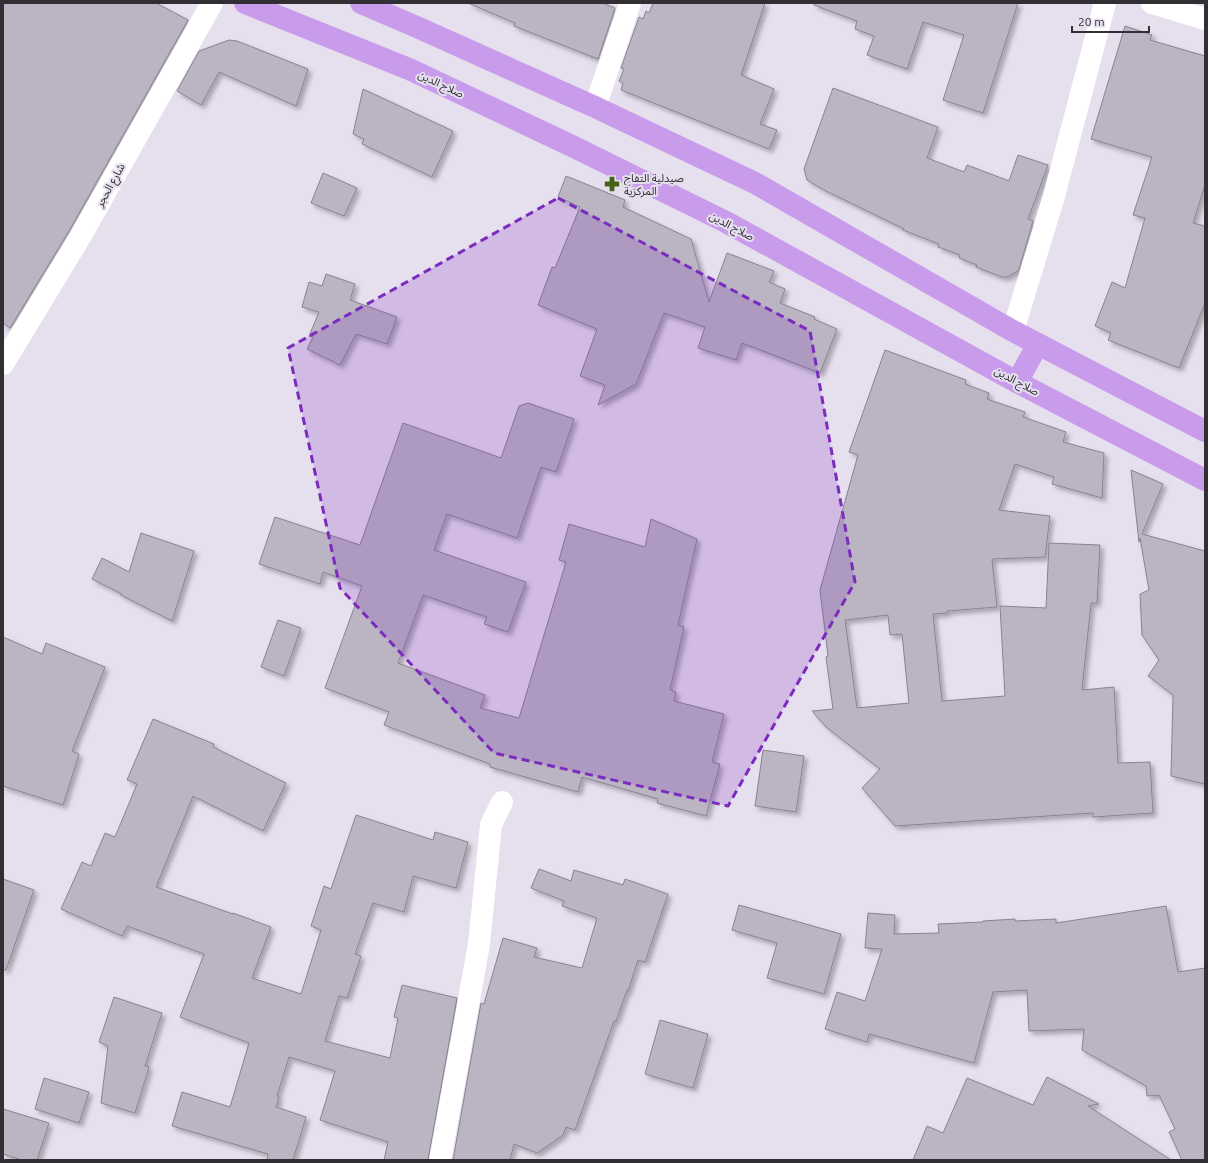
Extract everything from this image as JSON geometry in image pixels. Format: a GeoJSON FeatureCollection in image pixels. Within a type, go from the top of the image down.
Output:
{"type":"FeatureCollection","features":[{"type":"Feature","properties":{"kind":"highway","name":"صلاح الدين"},"geometry":{"type":"LineString","coordinates":[[245,3],[409,69],[570,145],[726,222],[1017,382],[1205,480]]}},
{"type":"Feature","properties":{"kind":"highway"},"geometry":{"type":"LineString","coordinates":[[361,3],[595,107],[755,183],[1013,331],[1205,431]]}},
{"type":"Feature","properties":{"kind":"highway"},"geometry":{"type":"LineString","coordinates":[[1017,382],[1038,344]]}},
{"type":"Feature","properties":{"kind":"street","name":"شارع الحجر"},"geometry":{"type":"LineString","coordinates":[[3,364],[80,237],[212,3]]}},
{"type":"Feature","properties":{"kind":"street"},"geometry":{"type":"LineString","coordinates":[[595,107],[630,3]]}},
{"type":"Feature","properties":{"kind":"street"},"geometry":{"type":"LineString","coordinates":[[1013,331],[1054,196],[1105,3]]}},
{"type":"Feature","properties":{"kind":"street"},"geometry":{"type":"LineString","coordinates":[[1152,3],[1205,19]]}},
{"type":"Feature","properties":{"kind":"street"},"geometry":{"type":"LineString","coordinates":[[440,1160],[479,944],[491,825],[502,802]]}},
{"type":"Feature","properties":{"kind":"highlighted area"},"geometry":{"type":"Polygon","coordinates":[[[558,198],[810,331],[855,582],[728,806],[494,753],[340,588],[288,348],[558,198]]]}},
{"type":"Feature","properties":{"kind":"building"},"geometry":{"type":"Polygon","coordinates":[[[3,3],[156,3],[188,20],[69,231],[10,328],[3,323],[3,3]]]}},
{"type":"Feature","properties":{"kind":"building"},"geometry":{"type":"Polygon","coordinates":[[[468,3],[603,3],[615,8],[598,59],[514,26],[515,23],[468,3]]]}},
{"type":"Feature","properties":{"kind":"building"},"geometry":{"type":"Polygon","coordinates":[[[653,3],[765,3],[741,75],[774,89],[760,124],[777,130],[769,149],[621,90],[623,83],[619,81],[624,69],[621,68],[639,17],[643,19],[646,11],[649,13],[653,3]]]}},
{"type":"Feature","properties":{"kind":"building"},"geometry":{"type":"Polygon","coordinates":[[[814,3],[1018,3],[983,113],[943,100],[964,35],[923,22],[907,69],[867,55],[874,36],[855,29],[857,21],[814,5],[814,3]]]}},
{"type":"Feature","properties":{"kind":"building"},"geometry":{"type":"Polygon","coordinates":[[[1125,26],[1152,35],[1150,40],[1205,56],[1205,185],[1193,223],[1205,226],[1205,303],[1179,368],[1108,340],[1111,333],[1095,326],[1112,282],[1125,288],[1145,218],[1133,215],[1152,157],[1091,139],[1125,26]]]}},
{"type":"Feature","properties":{"kind":"building"},"geometry":{"type":"Polygon","coordinates":[[[229,40],[237,41],[308,69],[296,106],[219,72],[201,105],[177,91],[199,51],[229,40]]]}},
{"type":"Feature","properties":{"kind":"building"},"geometry":{"type":"Polygon","coordinates":[[[833,88],[938,127],[927,158],[964,172],[967,165],[1009,181],[1018,155],[1048,165],[1028,219],[1033,221],[1019,269],[1007,277],[1002,277],[976,267],[977,265],[959,258],[960,255],[938,247],[939,244],[903,230],[904,229],[824,190],[807,180],[804,169],[833,88]]]}},
{"type":"Feature","properties":{"kind":"building"},"geometry":{"type":"Polygon","coordinates":[[[363,89],[453,131],[432,177],[362,144],[364,139],[353,134],[363,89]]]}},
{"type":"Feature","properties":{"kind":"building"},"geometry":{"type":"Polygon","coordinates":[[[323,173],[357,188],[344,216],[311,203],[323,173]]]}},
{"type":"Feature","properties":{"kind":"building"},"geometry":{"type":"Polygon","coordinates":[[[566,176],[625,200],[623,207],[691,239],[709,302],[727,253],[774,271],[769,282],[785,289],[780,303],[815,317],[814,319],[837,329],[820,373],[742,343],[736,360],[698,348],[705,327],[664,313],[636,384],[598,405],[605,385],[580,376],[597,329],[538,305],[552,267],[555,268],[580,207],[558,197],[566,176]]]}},
{"type":"Feature","properties":{"kind":"building"},"geometry":{"type":"Polygon","coordinates":[[[326,274],[355,284],[350,300],[397,317],[387,344],[356,334],[340,365],[307,349],[313,337],[309,336],[319,312],[302,307],[309,282],[322,286],[326,274]]]}},
{"type":"Feature","properties":{"kind":"building"},"geometry":{"type":"Polygon","coordinates":[[[885,350],[966,380],[965,384],[989,393],[987,399],[1025,412],[1023,417],[1066,432],[1063,442],[1104,453],[1102,498],[1052,484],[1054,477],[1015,464],[999,510],[1050,516],[1045,557],[992,559],[997,607],[947,611],[947,613],[933,614],[942,701],[1005,696],[1000,606],[1046,608],[1049,543],[1100,545],[1097,603],[1091,603],[1082,690],[1114,687],[1118,763],[1150,762],[1153,813],[1093,817],[1093,813],[895,826],[862,788],[880,769],[826,727],[812,711],[833,709],[826,657],[828,656],[820,590],[858,455],[849,452],[885,350]],[[888,615],[845,620],[857,708],[909,703],[902,634],[890,635],[888,615]]]}},
{"type":"Feature","properties":{"kind":"building"},"geometry":{"type":"Polygon","coordinates":[[[528,403],[574,419],[556,472],[541,467],[517,538],[447,514],[434,550],[526,582],[508,632],[484,624],[487,617],[423,595],[398,663],[485,695],[480,708],[519,718],[566,562],[559,560],[569,524],[645,547],[651,519],[697,539],[678,625],[684,627],[670,690],[676,692],[674,701],[724,714],[712,762],[720,764],[706,816],[657,803],[658,799],[582,777],[578,792],[490,767],[490,764],[384,725],[389,712],[325,688],[362,586],[323,572],[320,584],[259,564],[275,517],[360,545],[403,423],[501,458],[519,406],[528,403]]]}},
{"type":"Feature","properties":{"kind":"building"},"geometry":{"type":"Polygon","coordinates":[[[1131,470],[1163,484],[1142,534],[1205,551],[1205,784],[1171,776],[1173,695],[1148,676],[1159,660],[1142,635],[1140,594],[1149,590],[1140,538],[1139,542],[1131,470]]]}},
{"type":"Feature","properties":{"kind":"building"},"geometry":{"type":"Polygon","coordinates":[[[141,533],[194,551],[172,621],[92,579],[102,558],[129,572],[141,533]]]}},
{"type":"Feature","properties":{"kind":"building"},"geometry":{"type":"Polygon","coordinates":[[[278,620],[301,628],[284,676],[261,667],[278,620]]]}},
{"type":"Feature","properties":{"kind":"building"},"geometry":{"type":"Polygon","coordinates":[[[3,637],[42,654],[46,643],[105,667],[72,751],[79,754],[63,805],[3,786],[3,637]]]}},
{"type":"Feature","properties":{"kind":"building"},"geometry":{"type":"Polygon","coordinates":[[[153,719],[214,744],[213,747],[286,783],[263,831],[193,796],[156,887],[271,927],[252,978],[301,994],[321,930],[311,926],[324,886],[331,889],[356,815],[433,840],[435,832],[468,842],[456,888],[413,876],[404,912],[373,903],[355,954],[361,956],[347,998],[339,996],[325,1041],[390,1058],[398,1018],[394,1017],[402,985],[457,998],[428,1160],[384,1160],[388,1142],[320,1120],[335,1071],[289,1057],[277,1096],[279,1097],[276,1107],[306,1117],[293,1160],[267,1160],[268,1154],[172,1126],[182,1092],[230,1107],[249,1043],[180,1017],[204,954],[127,926],[122,936],[61,909],[82,862],[91,866],[105,833],[115,837],[137,784],[127,780],[153,719]]]}},
{"type":"Feature","properties":{"kind":"building"},"geometry":{"type":"Polygon","coordinates":[[[763,750],[804,756],[796,812],[755,806],[763,750]]]}},
{"type":"Feature","properties":{"kind":"building"},"geometry":{"type":"Polygon","coordinates":[[[539,869],[571,881],[574,870],[623,885],[625,879],[668,894],[645,962],[638,960],[628,991],[627,990],[616,1021],[614,1021],[575,1130],[566,1127],[563,1135],[537,1153],[514,1144],[510,1160],[453,1160],[481,1003],[484,1004],[503,938],[537,948],[534,957],[582,968],[597,918],[562,906],[564,901],[531,888],[539,869]]]}},
{"type":"Feature","properties":{"kind":"building"},"geometry":{"type":"Polygon","coordinates":[[[3,879],[34,890],[6,970],[3,970],[3,879]]]}},
{"type":"Feature","properties":{"kind":"building"},"geometry":{"type":"Polygon","coordinates":[[[739,905],[841,934],[824,994],[767,978],[777,943],[732,930],[739,905]]]}},
{"type":"Feature","properties":{"kind":"building"},"geometry":{"type":"Polygon","coordinates":[[[1166,906],[1178,972],[1205,968],[1205,1160],[1182,1160],[1169,1132],[1175,1129],[1159,1095],[1147,1096],[1146,1086],[1082,1050],[1084,1029],[1029,1031],[1027,990],[993,992],[974,1063],[869,1034],[867,1042],[825,1029],[837,992],[865,1001],[882,949],[865,948],[868,913],[895,915],[894,934],[939,933],[938,924],[1015,919],[1015,921],[1056,919],[1056,923],[1166,906]]]}},
{"type":"Feature","properties":{"kind":"building"},"geometry":{"type":"Polygon","coordinates":[[[114,997],[162,1013],[145,1066],[149,1067],[135,1113],[101,1103],[108,1046],[99,1042],[114,997]]]}},
{"type":"Feature","properties":{"kind":"building"},"geometry":{"type":"Polygon","coordinates":[[[660,1020],[708,1034],[693,1088],[645,1074],[660,1020]]]}},
{"type":"Feature","properties":{"kind":"building"},"geometry":{"type":"Polygon","coordinates":[[[1047,1077],[1099,1104],[1088,1106],[1171,1160],[913,1160],[927,1126],[943,1133],[967,1078],[1033,1105],[1047,1077]]]}},
{"type":"Feature","properties":{"kind":"building"},"geometry":{"type":"Polygon","coordinates":[[[44,1078],[89,1092],[79,1123],[35,1109],[44,1078]]]}},
{"type":"Feature","properties":{"kind":"building"},"geometry":{"type":"Polygon","coordinates":[[[3,1109],[49,1123],[37,1160],[22,1160],[3,1154],[3,1109]]]}},
{"type":"Feature","properties":{"kind":"place","name":"صيدلية التفاح المركزية"},"geometry":{"type":"Point","coordinates":[612,184]}}]}
